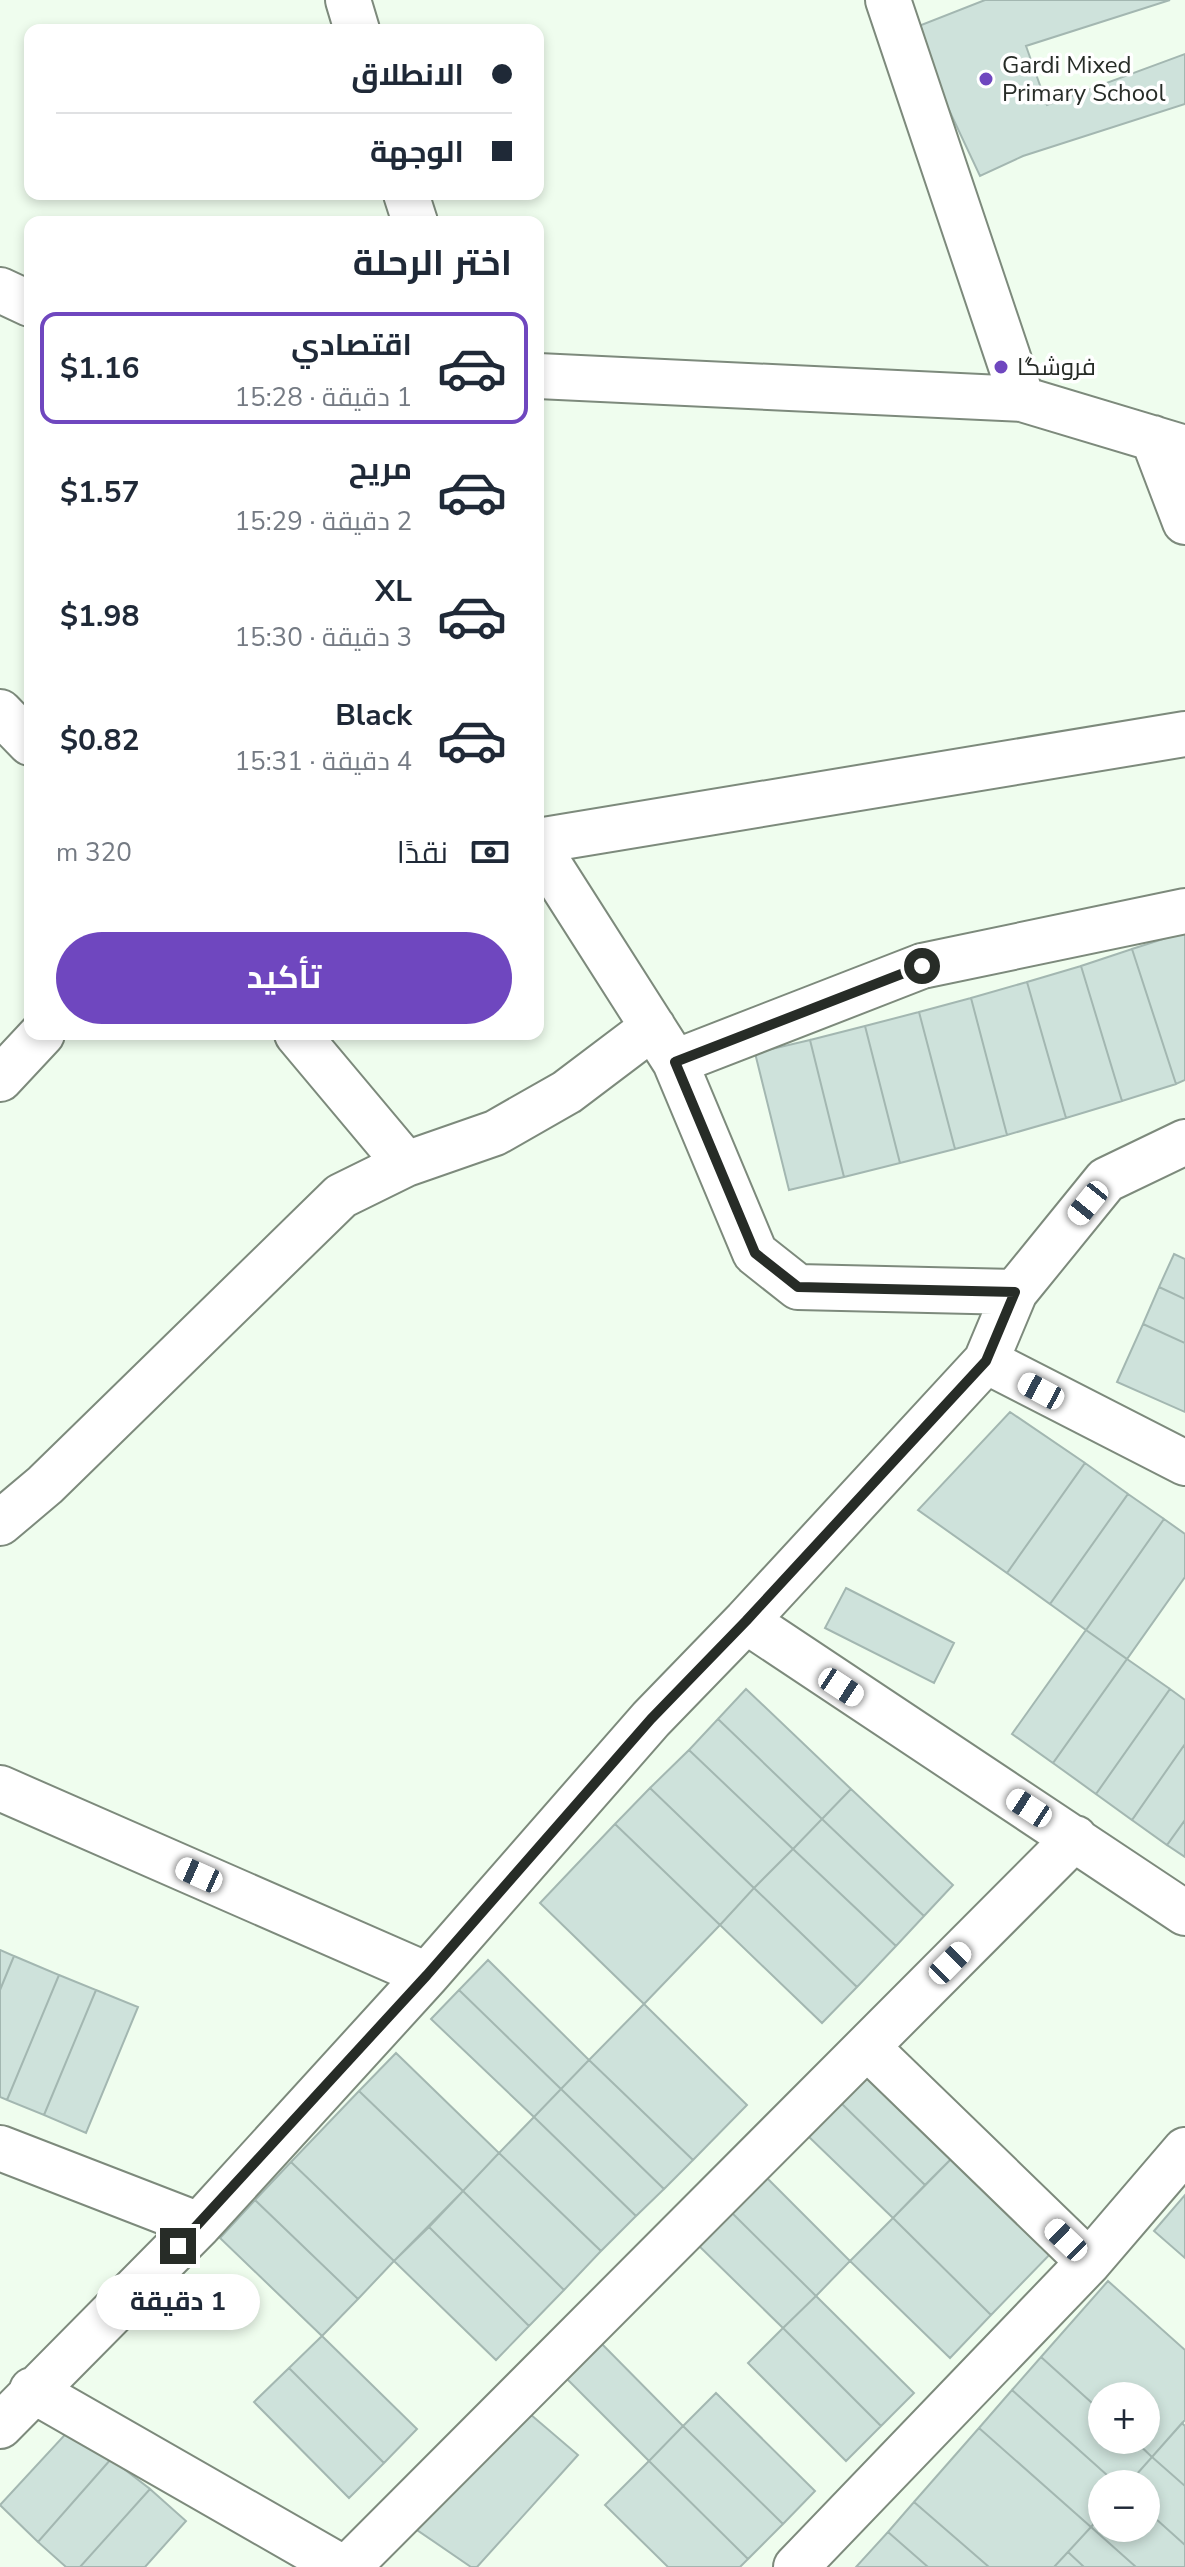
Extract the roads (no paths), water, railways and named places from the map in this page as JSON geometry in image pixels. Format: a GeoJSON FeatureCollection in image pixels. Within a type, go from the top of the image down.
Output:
{"type":"FeatureCollection","features":[{"type":"Feature","properties":{"kind":"street"},"geometry":{"type":"LineString","coordinates":[[348,0],[355,24]]}},
{"type":"Feature","properties":{"kind":"street"},"geometry":{"type":"LineString","coordinates":[[888,0],[1022,399]]}},
{"type":"Feature","properties":{"kind":"street"},"geometry":{"type":"LineString","coordinates":[[0,290],[24,301]]}},
{"type":"Feature","properties":{"kind":"street"},"geometry":{"type":"LineString","coordinates":[[544,376],[1022,399],[1169,443],[1185,522]]}},
{"type":"Feature","properties":{"kind":"street"},"geometry":{"type":"LineString","coordinates":[[0,712],[24,737]]}},
{"type":"Feature","properties":{"kind":"street"},"geometry":{"type":"LineString","coordinates":[[544,840],[1185,734]]}},
{"type":"Feature","properties":{"kind":"street"},"geometry":{"type":"LineString","coordinates":[[544,856],[664,1045],[755,1253],[798,1287],[1015,1292]]}},
{"type":"Feature","properties":{"kind":"street"},"geometry":{"type":"LineString","coordinates":[[0,1523],[45,1485],[341,1196],[406,1164],[495,1133],[567,1092],[664,1045],[922,966],[1185,911]]}},
{"type":"Feature","properties":{"kind":"street"},"geometry":{"type":"LineString","coordinates":[[0,1079],[36,1040]]}},
{"type":"Feature","properties":{"kind":"street"},"geometry":{"type":"LineString","coordinates":[[302,1040],[406,1164]]}},
{"type":"Feature","properties":{"kind":"street"},"geometry":{"type":"LineString","coordinates":[[0,2426],[32,2390],[199,2225],[427,1975],[651,1719],[746,1621],[986,1361],[1015,1292],[1106,1180],[1184,1144]]}},
{"type":"Feature","properties":{"kind":"street"},"geometry":{"type":"LineString","coordinates":[[986,1361],[1174,1462]]}},
{"type":"Feature","properties":{"kind":"street"},"geometry":{"type":"LineString","coordinates":[[746,1621],[1185,1913]]}},
{"type":"Feature","properties":{"kind":"street"},"geometry":{"type":"LineString","coordinates":[[0,1788],[427,1975]]}},
{"type":"Feature","properties":{"kind":"street"},"geometry":{"type":"LineString","coordinates":[[348,2567],[1075,1838]]}},
{"type":"Feature","properties":{"kind":"street"},"geometry":{"type":"LineString","coordinates":[[867,2047],[1089,2262]]}},
{"type":"Feature","properties":{"kind":"street"},"geometry":{"type":"LineString","coordinates":[[0,2148],[199,2225]]}},
{"type":"Feature","properties":{"kind":"street"},"geometry":{"type":"LineString","coordinates":[[796,2567],[1089,2262],[1185,2150]]}},
{"type":"Feature","properties":{"kind":"street"},"geometry":{"type":"LineString","coordinates":[[32,2390],[341,2567]]}},
{"type":"Feature","properties":{"kind":"place","name":"Gardi Mixed Primary School"},"geometry":{"type":"Point","coordinates":[986,79]}},
{"type":"Feature","properties":{"kind":"place","name":"فروشگا"},"geometry":{"type":"Point","coordinates":[1001,367]}}]}
